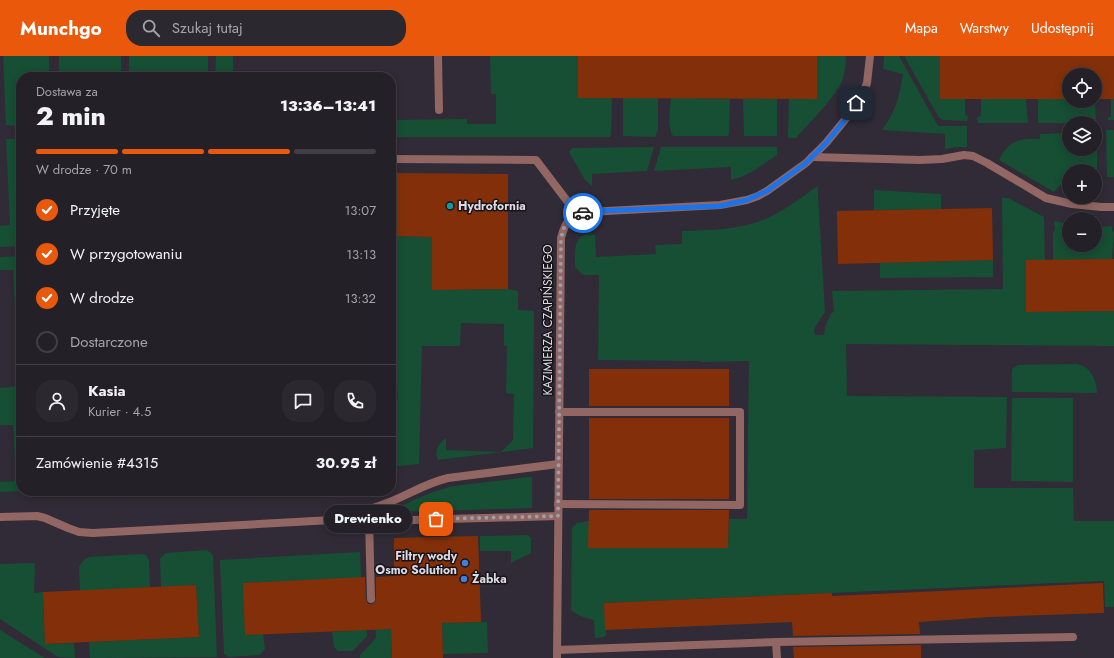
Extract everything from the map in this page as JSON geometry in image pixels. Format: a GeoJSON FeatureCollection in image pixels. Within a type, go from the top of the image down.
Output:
{"type":"FeatureCollection","features":[{"type":"Feature","properties":{"kind":"street"},"geometry":{"type":"LineString","coordinates":[[438,56],[439,110]]}},
{"type":"Feature","properties":{"kind":"street"},"geometry":{"type":"LineString","coordinates":[[396,159],[536,160],[577,214],[588,212],[735,204],[767,191],[806,163],[826,143],[844,121],[863,93],[867,83],[870,56]]}},
{"type":"Feature","properties":{"kind":"street"},"geometry":{"type":"LineString","coordinates":[[812,157],[920,160],[973,156],[988,163],[1046,198],[1072,204],[1114,207]]}},
{"type":"Feature","properties":{"kind":"street","name":"KAZIMIERZA CZAPIŃSKIEGO"},"geometry":{"type":"LineString","coordinates":[[557,654],[561,238],[567,220],[577,214]]}},
{"type":"Feature","properties":{"kind":"street"},"geometry":{"type":"LineString","coordinates":[[558,504],[740,505],[740,412],[559,412]]}},
{"type":"Feature","properties":{"kind":"street"},"geometry":{"type":"LineString","coordinates":[[332,520],[387,503],[435,481],[558,464]]}},
{"type":"Feature","properties":{"kind":"street"},"geometry":{"type":"LineString","coordinates":[[0,517],[36,516],[45,518],[79,532],[93,533],[332,520],[558,516]]}},
{"type":"Feature","properties":{"kind":"street"},"geometry":{"type":"LineString","coordinates":[[369,520],[372,598]]}},
{"type":"Feature","properties":{"kind":"street"},"geometry":{"type":"LineString","coordinates":[[557,654],[776,642],[1073,637]]}},
{"type":"Feature","properties":{"kind":"street"},"geometry":{"type":"LineString","coordinates":[[776,642],[777,658]]}},
{"type":"Feature","properties":{"kind":"green space"},"geometry":{"type":"Polygon","coordinates":[[[3,56],[49,56],[49,72],[16,72],[16,126],[6,125],[3,56]]]}},
{"type":"Feature","properties":{"kind":"green space"},"geometry":{"type":"Polygon","coordinates":[[[59,56],[121,56],[121,72],[59,72],[59,56]]]}},
{"type":"Feature","properties":{"kind":"green space"},"geometry":{"type":"Polygon","coordinates":[[[129,56],[208,56],[208,72],[129,72],[129,56]]]}},
{"type":"Feature","properties":{"kind":"green space"},"geometry":{"type":"Polygon","coordinates":[[[216,56],[233,56],[233,72],[215,72],[216,56]]]}},
{"type":"Feature","properties":{"kind":"green space"},"geometry":{"type":"Polygon","coordinates":[[[490,56],[578,56],[578,98],[612,98],[610,137],[396,137],[396,120],[467,119],[467,124],[496,124],[496,94],[491,94],[490,56]]]}},
{"type":"Feature","properties":{"kind":"green space"},"geometry":{"type":"Polygon","coordinates":[[[817,56],[846,56],[843,78],[840,85],[829,100],[796,138],[788,138],[789,99],[817,99],[817,56]]]}},
{"type":"Feature","properties":{"kind":"green space"},"geometry":{"type":"Polygon","coordinates":[[[884,56],[899,56],[938,126],[967,126],[967,147],[945,149],[945,134],[882,130],[891,116],[896,104],[903,74],[883,69],[884,56]]]}},
{"type":"Feature","properties":{"kind":"green space"},"geometry":{"type":"Polygon","coordinates":[[[904,56],[940,56],[940,99],[965,99],[965,115],[968,116],[967,121],[943,120],[939,118],[904,56]]]}},
{"type":"Feature","properties":{"kind":"green space"},"geometry":{"type":"Polygon","coordinates":[[[623,98],[658,98],[658,130],[655,137],[623,136],[623,98]]]}},
{"type":"Feature","properties":{"kind":"green space"},"geometry":{"type":"Polygon","coordinates":[[[671,98],[730,99],[728,136],[673,136],[669,123],[671,98]]]}},
{"type":"Feature","properties":{"kind":"green space"},"geometry":{"type":"Polygon","coordinates":[[[743,99],[777,99],[777,136],[744,136],[743,99]]]}},
{"type":"Feature","properties":{"kind":"green space"},"geometry":{"type":"Polygon","coordinates":[[[981,99],[1026,99],[1028,123],[978,123],[977,117],[981,116],[981,99]]]}},
{"type":"Feature","properties":{"kind":"green space"},"geometry":{"type":"Polygon","coordinates":[[[1038,99],[1062,99],[1062,108],[1095,108],[1096,116],[1062,116],[1062,123],[1038,123],[1038,99]]]}},
{"type":"Feature","properties":{"kind":"green space"},"geometry":{"type":"Polygon","coordinates":[[[1111,99],[1114,99],[1114,120],[1108,120],[1108,117],[1111,117],[1111,99]]]}},
{"type":"Feature","properties":{"kind":"green space"},"geometry":{"type":"Polygon","coordinates":[[[1106,130],[1114,130],[1114,177],[1107,177],[1106,130]]]}},
{"type":"Feature","properties":{"kind":"green space"},"geometry":{"type":"Polygon","coordinates":[[[1062,133],[1062,156],[1097,156],[1097,164],[1062,164],[1062,183],[1054,192],[999,160],[1007,149],[1015,142],[1026,139],[1040,139],[1040,134],[1062,133]]]}},
{"type":"Feature","properties":{"kind":"green space"},"geometry":{"type":"Polygon","coordinates":[[[6,139],[16,139],[16,246],[0,247],[0,226],[10,225],[6,139]]]}},
{"type":"Feature","properties":{"kind":"green space"},"geometry":{"type":"Polygon","coordinates":[[[654,147],[647,171],[592,174],[592,186],[585,180],[569,152],[572,148],[654,147]]]}},
{"type":"Feature","properties":{"kind":"green space"},"geometry":{"type":"Polygon","coordinates":[[[661,147],[777,147],[777,155],[749,173],[731,180],[731,167],[654,171],[661,147]]]}},
{"type":"Feature","properties":{"kind":"green space"},"geometry":{"type":"Polygon","coordinates":[[[818,186],[825,312],[814,329],[815,335],[824,335],[825,327],[831,313],[834,312],[832,291],[1003,289],[1002,198],[1008,198],[1044,217],[1045,260],[1026,260],[1026,312],[1114,311],[1114,346],[846,344],[847,396],[1007,397],[1006,448],[974,450],[974,488],[1073,488],[1074,521],[1114,521],[1114,607],[1105,607],[1104,581],[604,603],[606,635],[604,637],[595,638],[594,620],[585,618],[571,610],[572,528],[577,523],[589,521],[589,548],[728,548],[729,519],[747,519],[749,361],[701,362],[598,360],[599,275],[583,275],[575,267],[575,250],[579,238],[583,235],[595,235],[596,257],[656,254],[655,245],[682,244],[682,231],[723,229],[744,226],[763,220],[777,213],[818,186]]]}},
{"type":"Feature","properties":{"kind":"green space"},"geometry":{"type":"Polygon","coordinates":[[[874,190],[941,194],[941,209],[874,210],[874,190]]]}},
{"type":"Feature","properties":{"kind":"green space"},"geometry":{"type":"Polygon","coordinates":[[[1054,221],[1062,223],[1062,252],[1102,252],[1102,227],[1112,226],[1112,231],[1114,232],[1112,259],[1053,260],[1053,232],[1055,230],[1054,221]]]}},
{"type":"Feature","properties":{"kind":"green space"},"geometry":{"type":"Polygon","coordinates":[[[396,236],[432,237],[432,290],[508,289],[518,291],[518,310],[534,311],[533,448],[438,460],[436,454],[441,443],[446,438],[446,450],[501,452],[513,440],[514,394],[506,393],[507,346],[504,346],[504,324],[461,323],[460,346],[422,346],[419,464],[396,466],[396,236]]]}},
{"type":"Feature","properties":{"kind":"green space"},"geometry":{"type":"Polygon","coordinates":[[[16,256],[16,328],[13,270],[0,270],[0,257],[16,256]]]}},
{"type":"Feature","properties":{"kind":"green space"},"geometry":{"type":"Polygon","coordinates":[[[993,260],[993,277],[880,278],[880,263],[993,260]]]}},
{"type":"Feature","properties":{"kind":"green space"},"geometry":{"type":"Polygon","coordinates":[[[1076,364],[1085,367],[1092,374],[1097,393],[1012,392],[1012,369],[1018,365],[1076,364]]]}},
{"type":"Feature","properties":{"kind":"green space"},"geometry":{"type":"Polygon","coordinates":[[[16,386],[16,481],[13,425],[0,425],[0,388],[16,386]]]}},
{"type":"Feature","properties":{"kind":"green space"},"geometry":{"type":"Polygon","coordinates":[[[1012,398],[1073,398],[1073,482],[1011,481],[1012,398]]]}},
{"type":"Feature","properties":{"kind":"green space"},"geometry":{"type":"Polygon","coordinates":[[[532,477],[532,508],[393,512],[393,510],[415,499],[446,488],[532,477]]]}},
{"type":"Feature","properties":{"kind":"green space"},"geometry":{"type":"Polygon","coordinates":[[[16,481],[16,491],[0,492],[0,482],[16,481]]]}},
{"type":"Feature","properties":{"kind":"green space"},"geometry":{"type":"Polygon","coordinates":[[[528,535],[531,538],[531,553],[511,563],[511,551],[480,551],[480,536],[528,535]]]}},
{"type":"Feature","properties":{"kind":"green space"},"geometry":{"type":"Polygon","coordinates":[[[207,550],[213,555],[217,657],[90,658],[89,642],[199,637],[196,585],[161,587],[160,558],[166,553],[207,550]]]}},
{"type":"Feature","properties":{"kind":"green space"},"geometry":{"type":"Polygon","coordinates":[[[360,552],[362,600],[366,600],[367,636],[353,651],[338,651],[334,647],[332,632],[359,630],[358,578],[244,583],[245,635],[263,634],[265,649],[260,655],[228,657],[224,654],[220,560],[360,552]]]}},
{"type":"Feature","properties":{"kind":"green space"},"geometry":{"type":"Polygon","coordinates":[[[146,555],[149,560],[150,587],[80,591],[79,566],[84,560],[89,557],[146,555]]]}},
{"type":"Feature","properties":{"kind":"green space"},"geometry":{"type":"Polygon","coordinates":[[[35,563],[34,593],[43,592],[45,644],[74,643],[75,658],[58,657],[0,619],[0,564],[35,563]]]}},
{"type":"Feature","properties":{"kind":"green space"},"geometry":{"type":"Polygon","coordinates":[[[394,597],[391,627],[392,658],[360,658],[360,655],[376,638],[374,598],[394,597]]]}},
{"type":"Feature","properties":{"kind":"green space"},"geometry":{"type":"Polygon","coordinates":[[[487,622],[488,653],[443,654],[442,623],[487,622]]]}},
{"type":"Feature","properties":{"kind":"green space"},"geometry":{"type":"Polygon","coordinates":[[[0,630],[45,658],[0,658],[0,630]]]}},
{"type":"Feature","properties":{"kind":"building"},"geometry":{"type":"Polygon","coordinates":[[[578,56],[817,56],[817,99],[578,98],[578,56]]]}},
{"type":"Feature","properties":{"kind":"building"},"geometry":{"type":"Polygon","coordinates":[[[940,56],[1114,56],[1114,99],[1102,99],[1102,68],[1062,68],[1062,99],[940,99],[940,56]]]}},
{"type":"Feature","properties":{"kind":"building","name":"Hydrofornia"},"geometry":{"type":"Polygon","coordinates":[[[396,173],[508,174],[508,289],[432,290],[432,237],[396,236],[396,173]]]}},
{"type":"Feature","properties":{"kind":"building"},"geometry":{"type":"Polygon","coordinates":[[[992,208],[993,260],[838,264],[837,211],[992,208]]]}},
{"type":"Feature","properties":{"kind":"building"},"geometry":{"type":"Polygon","coordinates":[[[1114,259],[1114,311],[1026,312],[1026,260],[1114,259]]]}},
{"type":"Feature","properties":{"kind":"building"},"geometry":{"type":"Polygon","coordinates":[[[589,369],[729,369],[729,406],[589,406],[589,369]]]}},
{"type":"Feature","properties":{"kind":"building"},"geometry":{"type":"Polygon","coordinates":[[[589,418],[729,418],[729,499],[589,499],[589,418]]]}},
{"type":"Feature","properties":{"kind":"building"},"geometry":{"type":"Polygon","coordinates":[[[589,510],[729,510],[728,548],[588,548],[589,510]]]}},
{"type":"Feature","properties":{"kind":"building"},"geometry":{"type":"Polygon","coordinates":[[[478,536],[481,622],[442,623],[443,658],[392,658],[391,629],[245,635],[243,583],[365,577],[366,600],[368,604],[372,604],[376,602],[376,577],[394,576],[394,538],[478,536]]]}},
{"type":"Feature","properties":{"kind":"building"},"geometry":{"type":"Polygon","coordinates":[[[1103,583],[1104,613],[990,617],[919,622],[920,634],[793,636],[792,622],[605,630],[604,603],[832,593],[832,596],[1103,583]]]}},
{"type":"Feature","properties":{"kind":"building"},"geometry":{"type":"Polygon","coordinates":[[[196,585],[199,637],[45,644],[43,592],[196,585]]]}},
{"type":"Feature","properties":{"kind":"building"},"geometry":{"type":"Polygon","coordinates":[[[921,645],[921,658],[794,658],[793,647],[921,645]]]}},
{"type":"Feature","properties":{"kind":"way so far"},"geometry":{"type":"LineString","coordinates":[[436,519],[558,516],[561,238],[567,220],[577,214],[583,213]]}},
{"type":"Feature","properties":{"kind":"place","name":"Hydrofornia"},"geometry":{"type":"Point","coordinates":[450,206]}},
{"type":"Feature","properties":{"kind":"place","name":"Drewienko"},"geometry":{"type":"Point","coordinates":[436,519]}},
{"type":"Feature","properties":{"kind":"place","name":"Filtry wody Osmo Solution"},"geometry":{"type":"Point","coordinates":[465,563]}},
{"type":"Feature","properties":{"kind":"place","name":"Żabka"},"geometry":{"type":"Point","coordinates":[464,579]}},
{"type":"Feature","properties":{"kind":"route"},"geometry":{"type":"LineString","coordinates":[[583,213],[598,211],[720,206],[735,204],[758,196],[806,163],[826,143],[856,103]]}}]}
